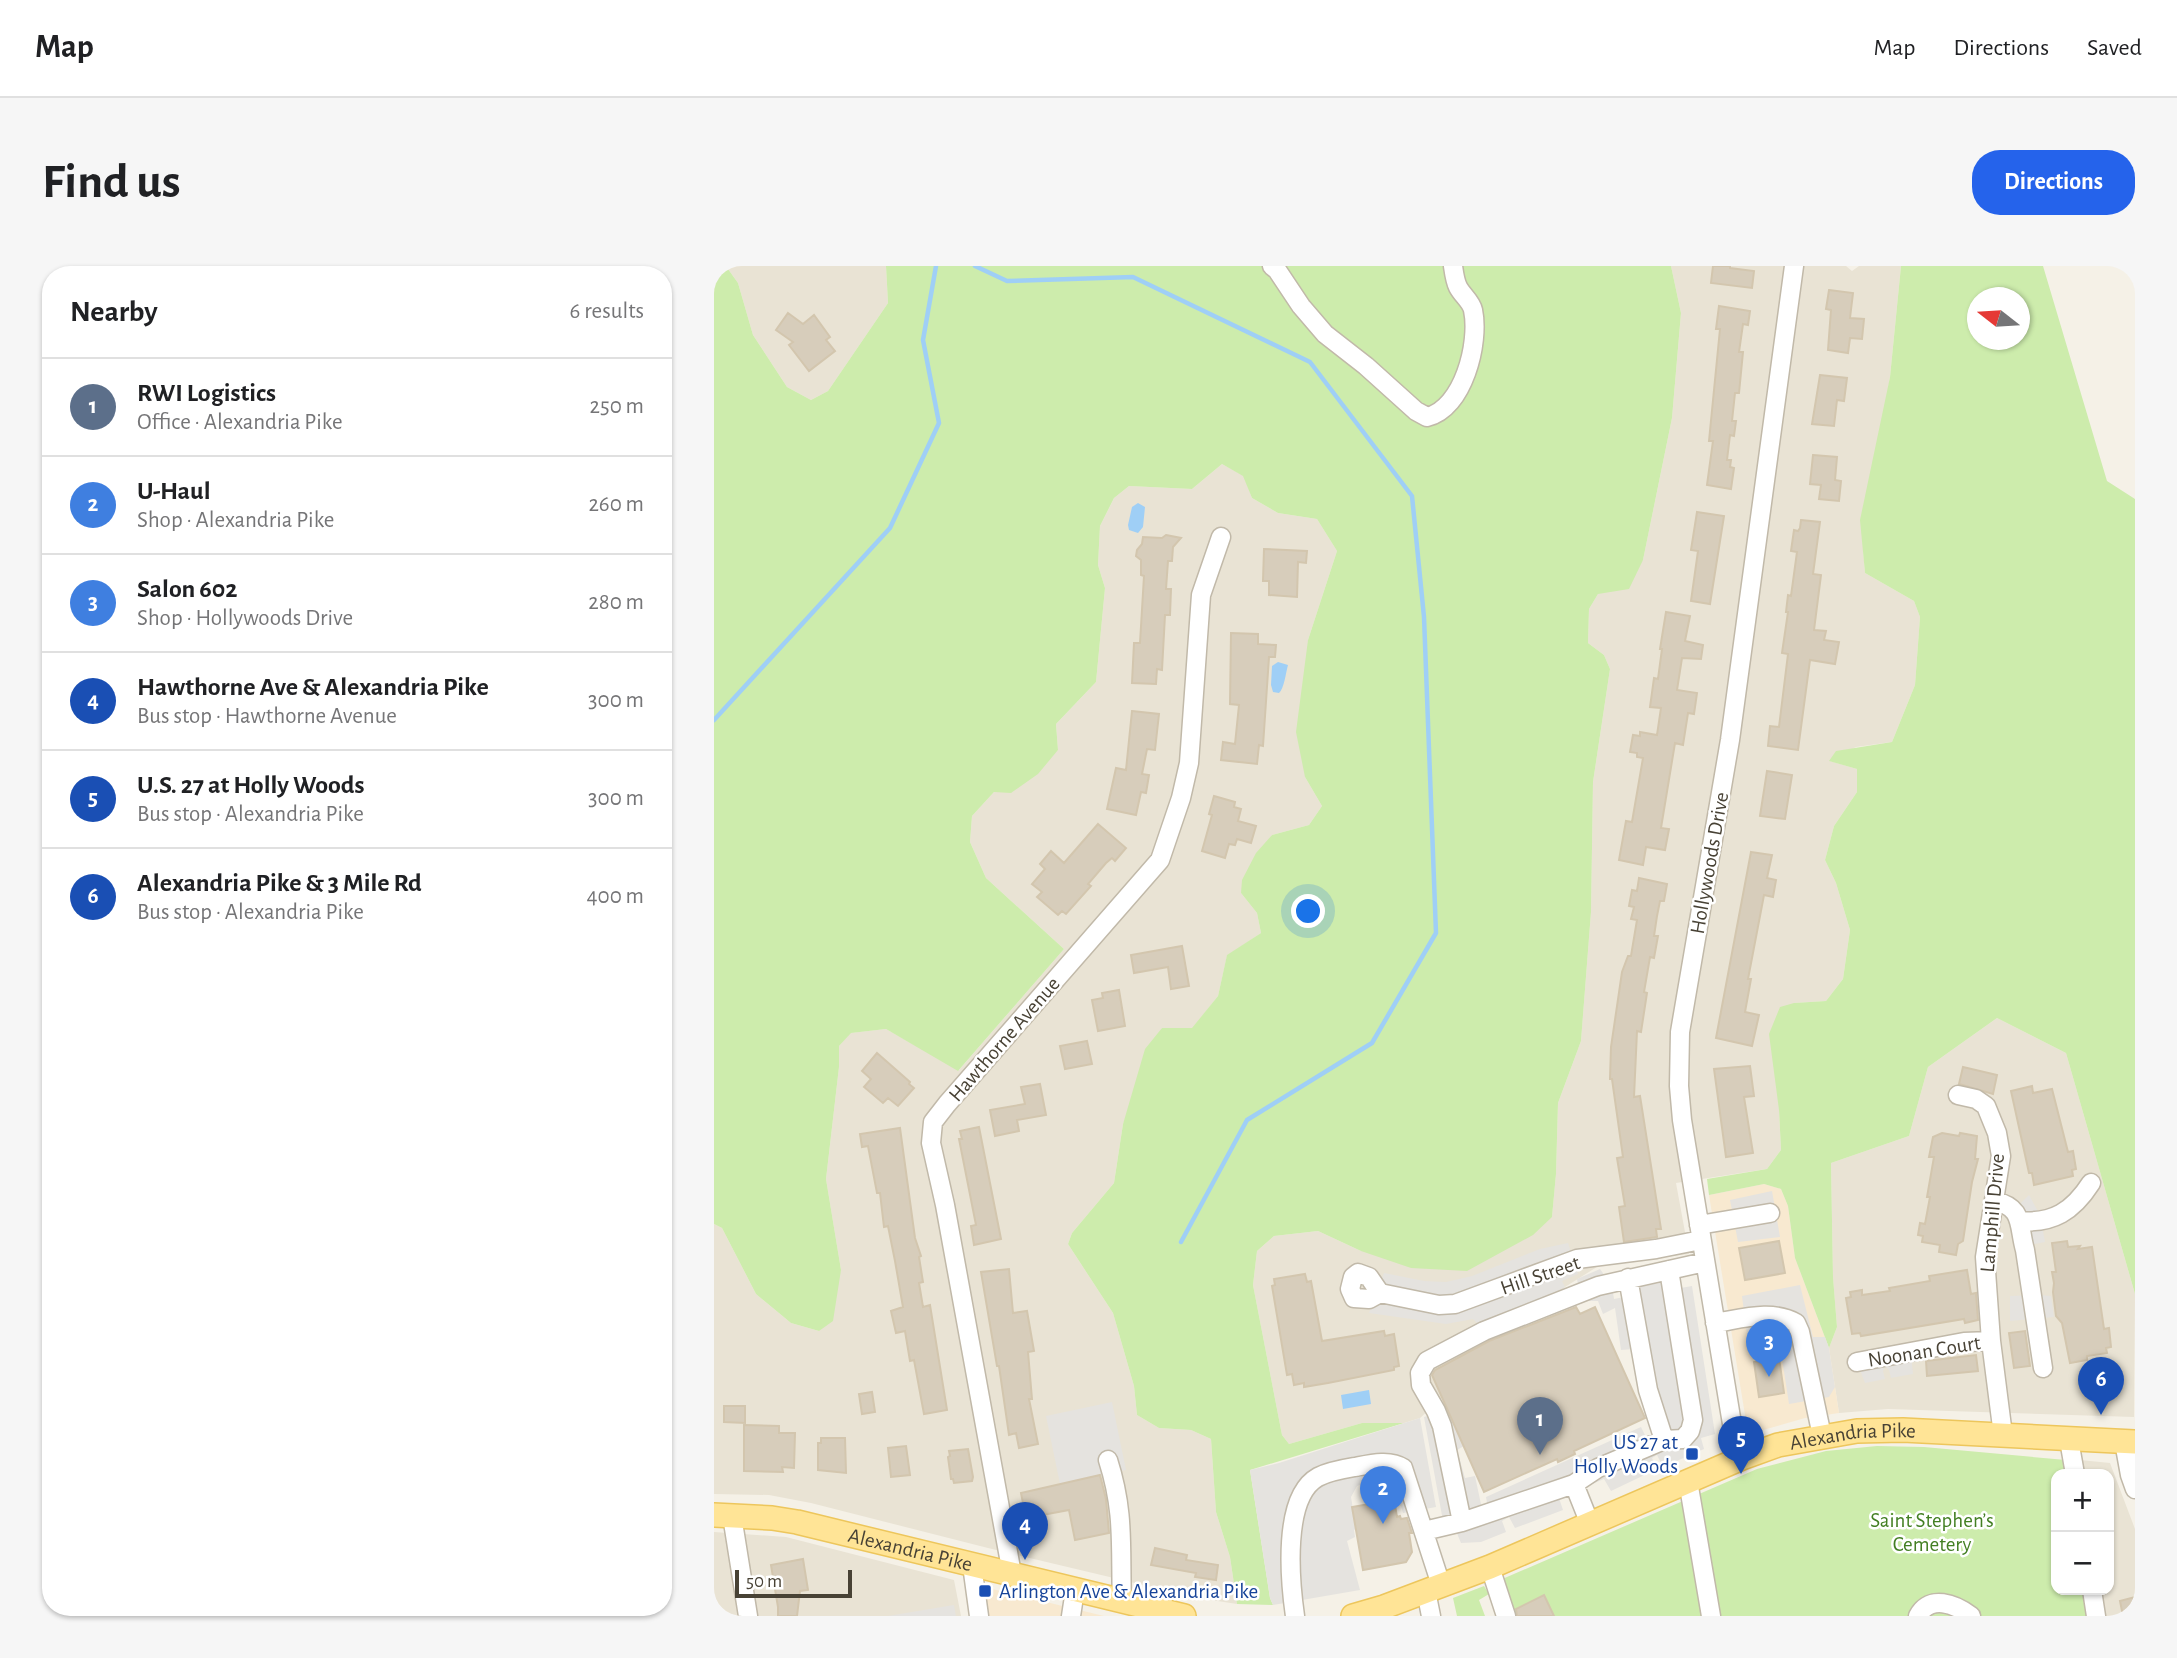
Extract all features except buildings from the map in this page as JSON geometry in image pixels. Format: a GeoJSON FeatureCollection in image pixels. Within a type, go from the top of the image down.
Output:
{"type":"FeatureCollection","features":[{"type":"Feature","properties":{"kind":"main road","name":"Alexandria Pike"},"geometry":{"type":"LineString","coordinates":[[1353,1616],[1490,1567],[1778,1445],[1857,1431],[1903,1430],[2130,1442]]}},
{"type":"Feature","properties":{"kind":"main road","name":"Alexandria Pike"},"geometry":{"type":"LineString","coordinates":[[723,1515],[797,1522],[1184,1616]]}},
{"type":"Feature","properties":{"kind":"street"},"geometry":{"type":"LineString","coordinates":[[1272,266],[1278,270],[1301,306],[1325,334],[1416,411],[1427,417],[1439,414],[1454,400],[1466,373],[1475,337],[1472,308],[1458,286],[1453,266]]}},
{"type":"Feature","properties":{"kind":"street","name":"Hollywoods Drive"},"geometry":{"type":"LineString","coordinates":[[1742,1458],[1735,1442],[1681,1108],[1680,1032],[1730,740],[1794,266]]}},
{"type":"Feature","properties":{"kind":"street","name":"Hawthorne Avenue"},"geometry":{"type":"LineString","coordinates":[[1012,1574],[945,1205],[931,1143],[931,1128],[947,1104],[1160,860],[1181,798],[1189,763],[1201,595],[1221,537]]}},
{"type":"Feature","properties":{"kind":"street","name":"Lamphill Drive"},"geometry":{"type":"LineString","coordinates":[[1958,1095],[1983,1102],[1997,1133],[2001,1165],[1985,1266],[2003,1435]]}},
{"type":"Feature","properties":{"kind":"street"},"geometry":{"type":"LineString","coordinates":[[1987,1243],[2059,1216],[2082,1198],[2091,1183]]}},
{"type":"Feature","properties":{"kind":"street"},"geometry":{"type":"LineString","coordinates":[[1994,1201],[2009,1204],[2016,1212],[2043,1368]]}},
{"type":"Feature","properties":{"kind":"street","name":"Hill Street"},"geometry":{"type":"LineString","coordinates":[[1380,1293],[1438,1305],[1455,1304],[1577,1259],[1656,1249],[1770,1213]]}},
{"type":"Feature","properties":{"kind":"street"},"geometry":{"type":"LineString","coordinates":[[1462,1522],[1442,1426],[1421,1385],[1420,1373],[1427,1361],[1484,1331],[1586,1291],[1628,1278],[1705,1262]]}},
{"type":"Feature","properties":{"kind":"street"},"geometry":{"type":"LineString","coordinates":[[1424,1531],[1462,1522],[1574,1484],[1598,1468],[1664,1440],[1683,1439],[1690,1431],[1693,1420],[1669,1270]]}},
{"type":"Feature","properties":{"kind":"street"},"geometry":{"type":"LineString","coordinates":[[1628,1278],[1648,1390],[1664,1440]]}},
{"type":"Feature","properties":{"kind":"street"},"geometry":{"type":"LineString","coordinates":[[1715,1324],[1768,1315],[1780,1316],[1796,1323],[1822,1436]]}},
{"type":"Feature","properties":{"kind":"street","name":"Noonan Court"},"geometry":{"type":"LineString","coordinates":[[1857,1362],[1964,1342],[1991,1341]]}},
{"type":"Feature","properties":{"kind":"street"},"geometry":{"type":"LineString","coordinates":[[2070,1440],[2074,1469]]}},
{"type":"Feature","properties":{"kind":"street"},"geometry":{"type":"LineString","coordinates":[[2130,1442],[2130,1475],[2135,1489]]}},
{"type":"Feature","properties":{"kind":"street"},"geometry":{"type":"LineString","coordinates":[[1108,1460],[1122,1517],[1122,1602]]}},
{"type":"Feature","properties":{"kind":"street"},"geometry":{"type":"LineString","coordinates":[[1295,1616],[1290,1581],[1294,1523],[1300,1496],[1316,1478],[1334,1471],[1371,1464],[1396,1463],[1403,1468],[1409,1482],[1424,1531],[1433,1588],[1430,1616]]}},
{"type":"Feature","properties":{"kind":"street"},"geometry":{"type":"LineString","coordinates":[[1688,1481],[1711,1616]]}},
{"type":"Feature","properties":{"kind":"street"},"geometry":{"type":"LineString","coordinates":[[1574,1484],[1590,1524]]}},
{"type":"Feature","properties":{"kind":"street"},"geometry":{"type":"LineString","coordinates":[[723,1515],[748,1616]]}},
{"type":"Feature","properties":{"kind":"street"},"geometry":{"type":"LineString","coordinates":[[972,1565],[979,1616]]}},
{"type":"Feature","properties":{"kind":"street"},"geometry":{"type":"LineString","coordinates":[[1490,1567],[1506,1616]]}},
{"type":"Feature","properties":{"kind":"street"},"geometry":{"type":"LineString","coordinates":[[1071,1616],[1075,1590]]}},
{"type":"Feature","properties":{"kind":"street"},"geometry":{"type":"LineString","coordinates":[[2093,1595],[2096,1616]]}},
{"type":"Feature","properties":{"kind":"street"},"geometry":{"type":"LineString","coordinates":[[1917,1616],[1932,1604],[1947,1602],[1971,1616]]}},
{"type":"Feature","properties":{"kind":"shaded area"},"geometry":{"type":"Polygon","coordinates":[[[714,266],[886,266],[888,303],[828,391],[811,400],[787,387],[753,335],[738,283],[728,269],[714,272],[714,266]]]}},
{"type":"Feature","properties":{"kind":"shaded area"},"geometry":{"type":"Polygon","coordinates":[[[1671,266],[1846,266],[1852,271],[1859,266],[1901,266],[1890,377],[1863,549],[1865,573],[1914,601],[1920,617],[1915,685],[1892,742],[1856,747],[1830,761],[1857,769],[1857,792],[1834,826],[1825,860],[1836,883],[1850,930],[1843,979],[1826,1001],[1794,1003],[1779,1110],[1781,1150],[1767,1169],[1676,1183],[1689,1254],[1600,1265],[1565,1287],[1420,1418],[1404,1423],[1362,1423],[1289,1444],[1282,1435],[1253,1285],[1257,1251],[1274,1236],[1318,1231],[1361,1251],[1552,1217],[1558,1103],[1581,1041],[1591,912],[1593,782],[1610,669],[1604,655],[1588,643],[1589,609],[1598,594],[1643,560],[1672,418],[1681,313],[1671,266]]]}},
{"type":"Feature","properties":{"kind":"shaded area"},"geometry":{"type":"Polygon","coordinates":[[[1222,464],[1244,476],[1252,498],[1278,513],[1317,519],[1337,551],[1308,640],[1305,777],[1322,806],[1309,825],[1272,835],[1241,893],[1257,913],[1261,933],[1227,956],[1218,996],[1192,1029],[1162,1028],[1123,1124],[1114,1183],[1072,1233],[1068,1244],[1113,1313],[1134,1386],[1137,1415],[1159,1428],[1191,1430],[1211,1439],[1216,1512],[1230,1557],[1237,1604],[1198,1598],[811,1503],[769,1495],[714,1494],[714,1224],[722,1228],[756,1294],[791,1323],[819,1331],[841,1270],[826,1179],[839,1046],[850,1033],[886,1029],[959,1070],[1064,949],[986,878],[970,842],[972,816],[994,792],[1058,750],[1056,724],[1096,682],[1105,588],[1098,565],[1100,526],[1114,498],[1129,486],[1192,489],[1222,464]]]}},
{"type":"Feature","properties":{"kind":"shaded area"},"geometry":{"type":"Polygon","coordinates":[[[1997,1018],[2066,1053],[2135,1294],[2134,1417],[1888,1409],[1839,1413],[1829,1348],[1837,1327],[1833,1277],[1831,1163],[1909,1136],[1928,1067],[1997,1018]]]}},
{"type":"Feature","properties":{"kind":"shaded area"},"geometry":{"type":"Polygon","coordinates":[[[1764,1184],[1781,1189],[1788,1206],[1795,1258],[1829,1348],[1839,1413],[1805,1418],[1756,1432],[1747,1427],[1709,1195],[1764,1184]]]}},
{"type":"Feature","properties":{"kind":"shaded area"},"geometry":{"type":"Polygon","coordinates":[[[1772,1191],[1780,1237],[1738,1242],[1730,1200],[1772,1191]]]}},
{"type":"Feature","properties":{"kind":"shaded area"},"geometry":{"type":"Polygon","coordinates":[[[2029,1195],[2040,1215],[2045,1242],[2019,1247],[2014,1244],[2014,1221],[2010,1214],[2029,1195]]]}},
{"type":"Feature","properties":{"kind":"shaded area"},"geometry":{"type":"Polygon","coordinates":[[[1568,1243],[1578,1274],[1562,1281],[1565,1287],[1483,1329],[1473,1319],[1446,1324],[1369,1313],[1384,1273],[1424,1281],[1446,1282],[1472,1276],[1540,1249],[1568,1243]]]}},
{"type":"Feature","properties":{"kind":"shaded area"},"geometry":{"type":"Polygon","coordinates":[[[1600,1269],[1605,1276],[1610,1274],[1614,1299],[1624,1297],[1623,1290],[1680,1279],[1681,1288],[1692,1286],[1715,1434],[1701,1438],[1704,1449],[1663,1467],[1657,1455],[1652,1458],[1657,1469],[1611,1491],[1604,1479],[1559,1498],[1563,1510],[1515,1528],[1509,1517],[1502,1521],[1506,1532],[1481,1542],[1461,1543],[1456,1531],[1445,1532],[1424,1417],[1447,1410],[1464,1446],[1457,1450],[1465,1478],[1475,1476],[1482,1509],[1488,1508],[1486,1497],[1641,1427],[1646,1437],[1651,1437],[1655,1429],[1634,1349],[1621,1350],[1615,1308],[1603,1314],[1598,1301],[1581,1301],[1577,1279],[1600,1269]]]}},
{"type":"Feature","properties":{"kind":"shaded area"},"geometry":{"type":"Polygon","coordinates":[[[1800,1285],[1813,1337],[1825,1337],[1829,1348],[1835,1387],[1829,1397],[1789,1404],[1779,1339],[1748,1343],[1742,1296],[1800,1285]]]}},
{"type":"Feature","properties":{"kind":"shaded area"},"geometry":{"type":"Polygon","coordinates":[[[2010,1296],[2051,1296],[2054,1317],[2010,1321],[2010,1296]]]}},
{"type":"Feature","properties":{"kind":"shaded area"},"geometry":{"type":"Polygon","coordinates":[[[1910,1346],[1913,1374],[1891,1378],[1885,1366],[1885,1379],[1865,1383],[1860,1370],[1910,1346]]]}},
{"type":"Feature","properties":{"kind":"shaded area"},"geometry":{"type":"Polygon","coordinates":[[[1112,1402],[1126,1470],[1060,1484],[1046,1416],[1112,1402]]]}},
{"type":"Feature","properties":{"kind":"shaded area"},"geometry":{"type":"Polygon","coordinates":[[[1420,1418],[1436,1507],[1403,1513],[1401,1506],[1395,1503],[1392,1488],[1367,1482],[1357,1486],[1351,1497],[1355,1537],[1347,1541],[1360,1590],[1273,1605],[1250,1470],[1420,1418]]]}},
{"type":"Feature","properties":{"kind":"shaded area"},"geometry":{"type":"Polygon","coordinates":[[[2080,1460],[2110,1463],[2112,1469],[2081,1469],[2080,1460]]]}},
{"type":"Feature","properties":{"kind":"shaded area"},"geometry":{"type":"Polygon","coordinates":[[[2114,1474],[2135,1529],[2135,1616],[2103,1616],[2100,1595],[2114,1595],[2114,1474]]]}},
{"type":"Feature","properties":{"kind":"shaded area"},"geometry":{"type":"Polygon","coordinates":[[[714,1532],[786,1537],[954,1580],[961,1616],[714,1616],[714,1532]]]}},
{"type":"Feature","properties":{"kind":"shaded area"},"geometry":{"type":"Polygon","coordinates":[[[984,1587],[1104,1616],[987,1616],[984,1587]]]}},
{"type":"Feature","properties":{"kind":"shaded area"},"geometry":{"type":"Polygon","coordinates":[[[954,1605],[956,1616],[888,1616],[954,1605]]]}},
{"type":"Feature","properties":{"kind":"green space"},"geometry":{"type":"Polygon","coordinates":[[[886,266],[1671,266],[1681,313],[1672,418],[1643,560],[1629,589],[1598,594],[1589,609],[1588,643],[1604,655],[1610,669],[1593,782],[1591,912],[1581,1041],[1558,1103],[1552,1217],[1533,1235],[1467,1271],[1411,1268],[1361,1251],[1318,1231],[1274,1236],[1257,1251],[1253,1285],[1282,1435],[1289,1444],[1362,1423],[1404,1423],[1250,1470],[1273,1605],[1237,1604],[1230,1557],[1216,1512],[1211,1439],[1191,1430],[1159,1428],[1137,1415],[1134,1386],[1113,1313],[1068,1244],[1072,1233],[1114,1183],[1123,1124],[1145,1049],[1162,1028],[1192,1028],[1218,996],[1227,955],[1261,933],[1257,913],[1241,893],[1242,880],[1256,853],[1272,835],[1309,825],[1322,806],[1305,777],[1296,732],[1308,640],[1337,551],[1317,519],[1278,513],[1252,498],[1243,476],[1222,464],[1192,489],[1129,486],[1114,498],[1100,526],[1098,565],[1105,588],[1096,682],[1056,724],[1058,750],[1038,774],[1011,793],[994,792],[972,816],[970,842],[986,878],[1064,949],[958,1071],[886,1029],[851,1033],[839,1046],[826,1179],[841,1270],[833,1321],[819,1331],[791,1323],[756,1294],[722,1228],[714,1224],[714,272],[728,269],[738,283],[753,335],[787,387],[811,400],[828,391],[888,303],[886,266]]]}},
{"type":"Feature","properties":{"kind":"green space"},"geometry":{"type":"Polygon","coordinates":[[[1901,266],[2043,266],[2107,481],[2135,499],[2135,1294],[2066,1053],[1997,1018],[1928,1067],[1909,1136],[1831,1163],[1833,1277],[1837,1327],[1829,1348],[1795,1258],[1788,1206],[1781,1189],[1764,1184],[1709,1195],[1707,1179],[1767,1169],[1781,1150],[1779,1110],[1769,1034],[1780,1007],[1794,1003],[1826,1001],[1843,979],[1850,930],[1836,883],[1825,860],[1834,826],[1857,792],[1857,769],[1829,761],[1836,751],[1892,742],[1915,685],[1920,617],[1914,601],[1865,573],[1860,520],[1890,377],[1901,266]]]}},
{"type":"Feature","properties":{"kind":"green space","name":"Saint Stephen’s Cemetery"},"geometry":{"type":"Polygon","coordinates":[[[1877,1446],[1924,1447],[2066,1460],[2067,1469],[2051,1469],[2051,1595],[2087,1595],[2090,1616],[1513,1616],[1500,1580],[1757,1469],[1826,1451],[1877,1446]]]}},
{"type":"Feature","properties":{"kind":"green space"},"geometry":{"type":"Polygon","coordinates":[[[1484,1586],[1489,1594],[1479,1600],[1485,1616],[1457,1616],[1453,1598],[1484,1586]]]}},
{"type":"Feature","properties":{"kind":"water"},"geometry":{"type":"Polygon","coordinates":[[[1138,503],[1145,507],[1143,527],[1138,533],[1129,530],[1128,525],[1132,507],[1138,503]]]}},
{"type":"Feature","properties":{"kind":"water"},"geometry":{"type":"Polygon","coordinates":[[[1278,662],[1288,665],[1279,693],[1273,692],[1271,685],[1272,666],[1278,662]]]}},
{"type":"Feature","properties":{"kind":"water"},"geometry":{"type":"Polygon","coordinates":[[[1369,1390],[1371,1404],[1343,1409],[1341,1395],[1369,1390]]]}},
{"type":"Feature","properties":{"kind":"waterway"},"geometry":{"type":"LineString","coordinates":[[714,720],[890,528],[939,423],[923,340],[936,266]]}},
{"type":"Feature","properties":{"kind":"waterway"},"geometry":{"type":"LineString","coordinates":[[975,266],[1007,281],[1133,277],[1310,362],[1412,496],[1424,617],[1436,933],[1372,1043],[1247,1120],[1181,1242]]}},
{"type":"Feature","properties":{"kind":"place","name":"Salon 602"},"geometry":{"type":"Point","coordinates":[1769,1377]}},
{"type":"Feature","properties":{"kind":"place","name":"Alexandria Pike & 3 Mile Rd"},"geometry":{"type":"Point","coordinates":[2101,1415]}},
{"type":"Feature","properties":{"kind":"place","name":"US 27 at Holly Woods"},"geometry":{"type":"Point","coordinates":[1692,1454]}},
{"type":"Feature","properties":{"kind":"place","name":"RWI Logistics"},"geometry":{"type":"Point","coordinates":[1540,1455]}},
{"type":"Feature","properties":{"kind":"place","name":"U.S. 27 at Holly Woods"},"geometry":{"type":"Point","coordinates":[1741,1474]}},
{"type":"Feature","properties":{"kind":"place","name":"U-Haul"},"geometry":{"type":"Point","coordinates":[1383,1524]}},
{"type":"Feature","properties":{"kind":"place","name":"Hawthorne Ave & Alexandria Pike"},"geometry":{"type":"Point","coordinates":[1025,1560]}},
{"type":"Feature","properties":{"kind":"place","name":"Arlington Ave & Alexandria Pike"},"geometry":{"type":"Point","coordinates":[985,1591]}}]}
